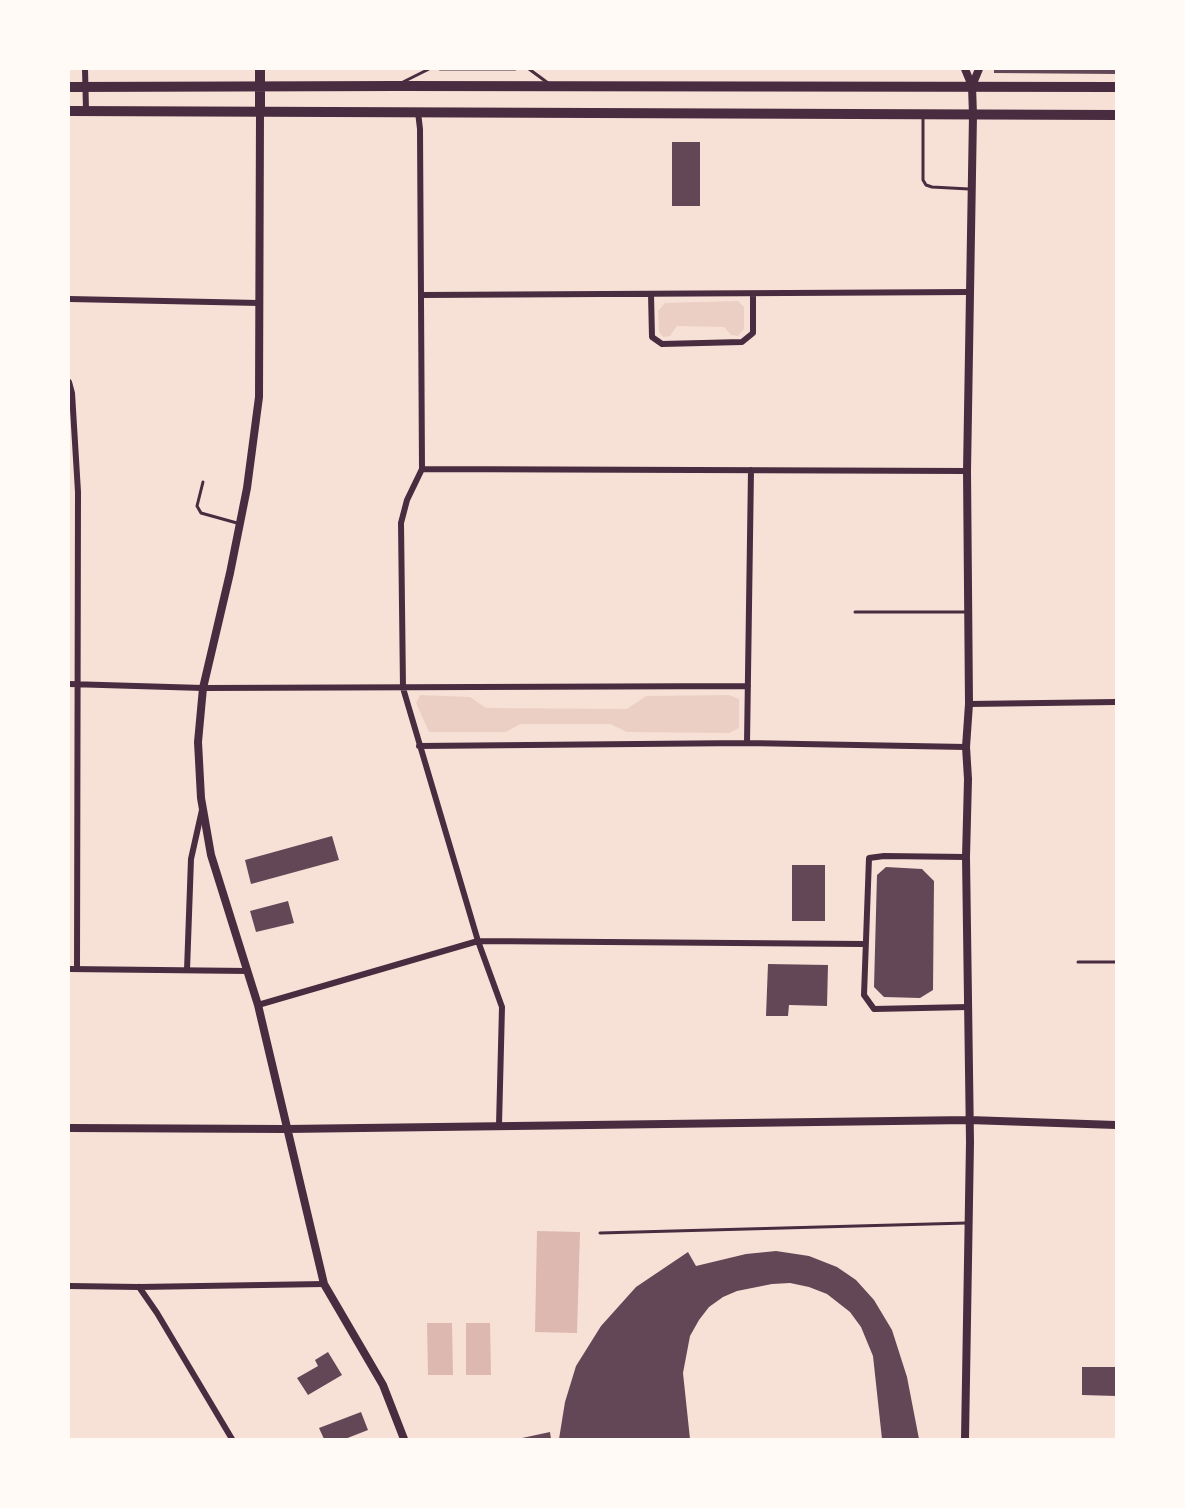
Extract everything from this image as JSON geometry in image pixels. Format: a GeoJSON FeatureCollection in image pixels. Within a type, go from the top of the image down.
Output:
{"type":"FeatureCollection","features":[{"type":"Feature","properties":{"kind":"main road"},"geometry":{"type":"LineString","coordinates":[[260,69],[260,112]]}},
{"type":"Feature","properties":{"kind":"main road"},"geometry":{"type":"LineString","coordinates":[[69,87],[1116,87]]}},
{"type":"Feature","properties":{"kind":"main road"},"geometry":{"type":"LineString","coordinates":[[69,111],[1116,115]]}},
{"type":"Feature","properties":{"kind":"street"},"geometry":{"type":"LineString","coordinates":[[85,69],[86,110]]}},
{"type":"Feature","properties":{"kind":"street"},"geometry":{"type":"LineString","coordinates":[[965,1439],[969,1120],[966,857],[968,779],[966,747],[969,704],[967,471],[973,115],[972,86],[966,69]]}},
{"type":"Feature","properties":{"kind":"street"},"geometry":{"type":"LineString","coordinates":[[972,86],[979,69]]}},
{"type":"Feature","properties":{"kind":"street"},"geometry":{"type":"LineString","coordinates":[[260,112],[259,397],[247,488],[203,688],[198,742],[202,806],[211,855],[258,1005],[324,1284],[383,1385],[404,1439]]}},
{"type":"Feature","properties":{"kind":"street"},"geometry":{"type":"LineString","coordinates":[[418,112],[420,129],[422,469],[407,500],[401,523],[403,688],[478,941],[502,1007],[499,1125]]}},
{"type":"Feature","properties":{"kind":"street"},"geometry":{"type":"LineString","coordinates":[[421,295],[970,292]]}},
{"type":"Feature","properties":{"kind":"street"},"geometry":{"type":"LineString","coordinates":[[651,294],[652,337],[662,344],[742,342],[753,333],[753,294]]}},
{"type":"Feature","properties":{"kind":"street"},"geometry":{"type":"LineString","coordinates":[[69,299],[259,303]]}},
{"type":"Feature","properties":{"kind":"street"},"geometry":{"type":"LineString","coordinates":[[69,382],[72,393],[78,492],[73,684],[77,969]]}},
{"type":"Feature","properties":{"kind":"street"},"geometry":{"type":"LineString","coordinates":[[422,469],[967,471]]}},
{"type":"Feature","properties":{"kind":"street"},"geometry":{"type":"LineString","coordinates":[[747,743],[751,470]]}},
{"type":"Feature","properties":{"kind":"street"},"geometry":{"type":"LineString","coordinates":[[69,491],[78,492]]}},
{"type":"Feature","properties":{"kind":"street"},"geometry":{"type":"LineString","coordinates":[[73,684],[203,688],[748,686]]}},
{"type":"Feature","properties":{"kind":"street"},"geometry":{"type":"LineString","coordinates":[[969,704],[1116,702]]}},
{"type":"Feature","properties":{"kind":"street"},"geometry":{"type":"LineString","coordinates":[[419,746],[747,743],[966,747]]}},
{"type":"Feature","properties":{"kind":"street"},"geometry":{"type":"LineString","coordinates":[[187,970],[191,859],[202,806]]}},
{"type":"Feature","properties":{"kind":"street"},"geometry":{"type":"LineString","coordinates":[[966,857],[884,856],[869,858],[864,944],[864,995],[874,1009],[968,1007]]}},
{"type":"Feature","properties":{"kind":"street"},"geometry":{"type":"LineString","coordinates":[[258,1005],[478,941],[864,944]]}},
{"type":"Feature","properties":{"kind":"street"},"geometry":{"type":"LineString","coordinates":[[69,969],[248,971]]}},
{"type":"Feature","properties":{"kind":"street"},"geometry":{"type":"LineString","coordinates":[[69,1128],[286,1129],[969,1120],[1116,1125]]}},
{"type":"Feature","properties":{"kind":"street"},"geometry":{"type":"LineString","coordinates":[[69,1286],[324,1284]]}},
{"type":"Feature","properties":{"kind":"street"},"geometry":{"type":"LineString","coordinates":[[139,1287],[232,1439]]}},
{"type":"Feature","properties":{"kind":"lane"},"geometry":{"type":"LineString","coordinates":[[396,86],[429,69]]}},
{"type":"Feature","properties":{"kind":"lane"},"geometry":{"type":"LineString","coordinates":[[440,69],[515,69]]}},
{"type":"Feature","properties":{"kind":"lane"},"geometry":{"type":"LineString","coordinates":[[529,69],[551,86]]}},
{"type":"Feature","properties":{"kind":"lane"},"geometry":{"type":"LineString","coordinates":[[923,114],[923,180],[926,185],[972,189]]}},
{"type":"Feature","properties":{"kind":"lane"},"geometry":{"type":"LineString","coordinates":[[203,482],[197,506],[201,513],[240,523]]}},
{"type":"Feature","properties":{"kind":"lane"},"geometry":{"type":"LineString","coordinates":[[855,612],[968,612]]}},
{"type":"Feature","properties":{"kind":"lane"},"geometry":{"type":"LineString","coordinates":[[1078,962],[1116,962]]}},
{"type":"Feature","properties":{"kind":"lane"},"geometry":{"type":"LineString","coordinates":[[600,1233],[968,1223]]}},
{"type":"Feature","properties":{"kind":"shaded area"},"geometry":{"type":"Polygon","coordinates":[[[738,301],[744,307],[744,329],[738,336],[731,335],[724,327],[677,326],[670,336],[663,337],[659,332],[658,311],[665,303],[738,301]]]}},
{"type":"Feature","properties":{"kind":"shaded area"},"geometry":{"type":"Polygon","coordinates":[[[420,695],[470,697],[486,708],[627,709],[646,696],[729,695],[739,699],[739,728],[729,733],[627,732],[610,724],[520,724],[506,732],[429,732],[416,703],[420,695]]]}},
{"type":"Feature","properties":{"kind":"shaded area"},"geometry":{"type":"Polygon","coordinates":[[[537,1231],[580,1232],[577,1333],[535,1332],[537,1231]]]}},
{"type":"Feature","properties":{"kind":"shaded area"},"geometry":{"type":"Polygon","coordinates":[[[427,1323],[452,1323],[453,1375],[428,1375],[427,1323]]]}},
{"type":"Feature","properties":{"kind":"shaded area"},"geometry":{"type":"Polygon","coordinates":[[[466,1323],[490,1323],[491,1375],[466,1375],[466,1323]]]}},
{"type":"Feature","properties":{"kind":"building"},"geometry":{"type":"Polygon","coordinates":[[[994,69],[1116,69],[1116,74],[994,73],[994,69]]]}},
{"type":"Feature","properties":{"kind":"building"},"geometry":{"type":"Polygon","coordinates":[[[672,142],[700,142],[700,206],[672,206],[672,142]]]}},
{"type":"Feature","properties":{"kind":"building"},"geometry":{"type":"Polygon","coordinates":[[[332,836],[339,860],[251,884],[245,860],[332,836]]]}},
{"type":"Feature","properties":{"kind":"building"},"geometry":{"type":"Polygon","coordinates":[[[792,865],[825,865],[825,921],[792,921],[792,865]]]}},
{"type":"Feature","properties":{"kind":"building"},"geometry":{"type":"Polygon","coordinates":[[[886,867],[922,869],[934,881],[933,990],[920,998],[884,997],[874,987],[877,875],[886,867]]]}},
{"type":"Feature","properties":{"kind":"building"},"geometry":{"type":"Polygon","coordinates":[[[288,901],[294,923],[256,932],[250,911],[288,901]]]}},
{"type":"Feature","properties":{"kind":"building"},"geometry":{"type":"Polygon","coordinates":[[[768,964],[828,965],[827,1006],[789,1005],[788,1016],[766,1016],[768,964]]]}},
{"type":"Feature","properties":{"kind":"building"},"geometry":{"type":"Polygon","coordinates":[[[776,1251],[809,1256],[837,1267],[856,1280],[874,1300],[892,1330],[907,1377],[919,1439],[882,1439],[873,1356],[861,1327],[850,1312],[827,1294],[790,1283],[737,1291],[709,1307],[699,1320],[690,1336],[683,1373],[690,1439],[559,1439],[565,1402],[576,1366],[601,1326],[636,1287],[688,1252],[696,1266],[746,1254],[776,1251]]]}},
{"type":"Feature","properties":{"kind":"building"},"geometry":{"type":"Polygon","coordinates":[[[328,1352],[342,1375],[308,1395],[297,1378],[318,1366],[315,1360],[328,1352]]]}},
{"type":"Feature","properties":{"kind":"building"},"geometry":{"type":"Polygon","coordinates":[[[1082,1367],[1116,1367],[1116,1396],[1082,1395],[1082,1367]]]}},
{"type":"Feature","properties":{"kind":"building"},"geometry":{"type":"Polygon","coordinates":[[[361,1412],[368,1430],[345,1439],[324,1439],[319,1428],[361,1412]]]}},
{"type":"Feature","properties":{"kind":"building"},"geometry":{"type":"Polygon","coordinates":[[[550,1432],[551,1439],[522,1439],[522,1438],[550,1432]]]}}]}
